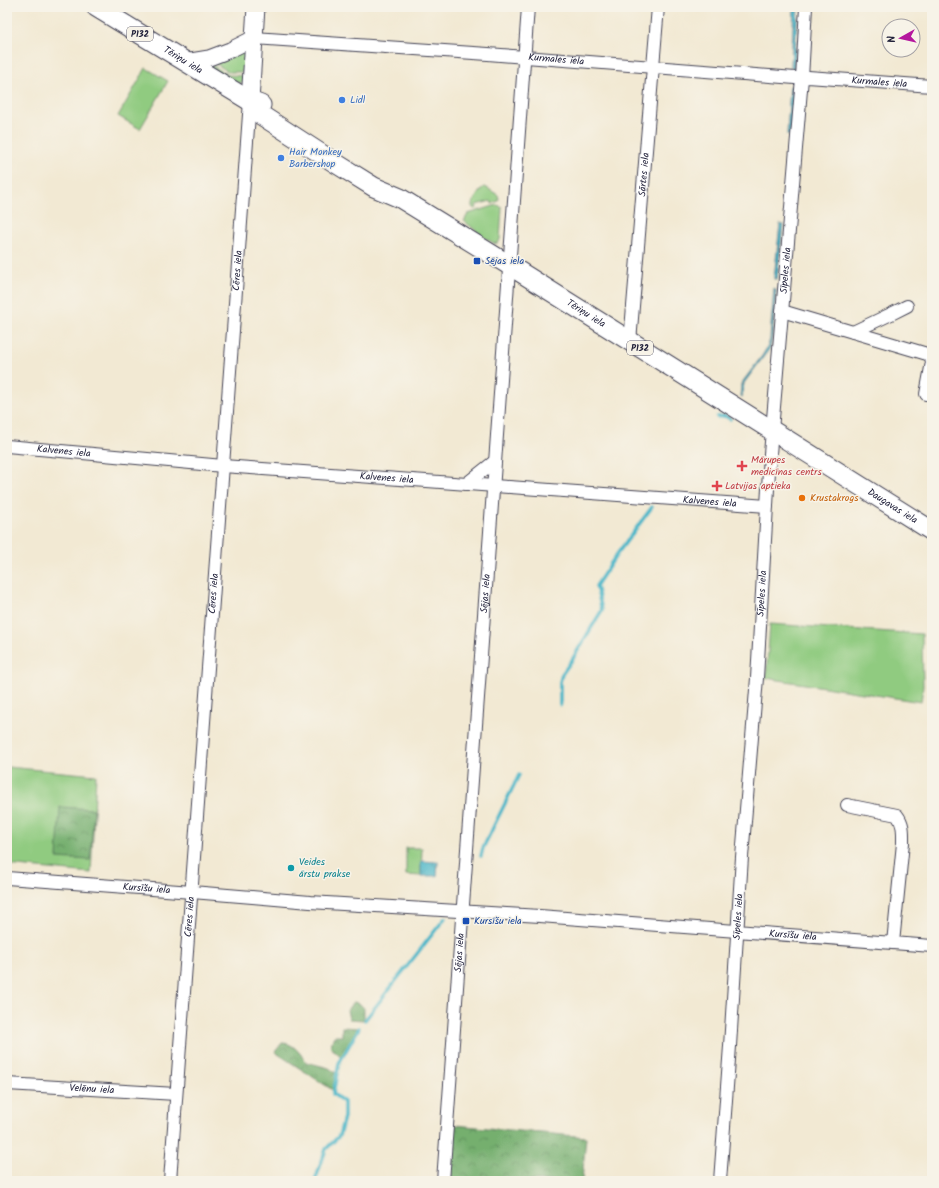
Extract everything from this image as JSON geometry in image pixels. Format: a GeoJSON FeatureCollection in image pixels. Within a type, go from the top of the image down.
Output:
{"type":"FeatureCollection","features":[{"type":"Feature","properties":{"kind":"main road","name":"Tēriņu iela"},"geometry":{"type":"LineString","coordinates":[[96,7],[250,101],[265,106],[378,177],[400,198],[772,431]]}},
{"type":"Feature","properties":{"kind":"main road","name":"Cēres iela"},"geometry":{"type":"LineString","coordinates":[[250,101],[256,7]]}},
{"type":"Feature","properties":{"kind":"main road","name":"Daugavas iela"},"geometry":{"type":"LineString","coordinates":[[772,431],[932,532]]}},
{"type":"Feature","properties":{"kind":"street","name":"Sējas iela"},"geometry":{"type":"LineString","coordinates":[[443,1181],[528,7]]}},
{"type":"Feature","properties":{"kind":"street","name":"Sārtes iela"},"geometry":{"type":"LineString","coordinates":[[630,342],[658,7]]}},
{"type":"Feature","properties":{"kind":"street","name":"Sīpeles iela"},"geometry":{"type":"LineString","coordinates":[[720,1181],[742,857],[757,678],[772,431],[802,78],[806,7]]}},
{"type":"Feature","properties":{"kind":"street"},"geometry":{"type":"LineString","coordinates":[[185,62],[209,58],[230,50],[254,38]]}},
{"type":"Feature","properties":{"kind":"street","name":"Kurmales iela"},"geometry":{"type":"LineString","coordinates":[[254,38],[802,78],[808,77],[932,86]]}},
{"type":"Feature","properties":{"kind":"street","name":"Cēres iela"},"geometry":{"type":"LineString","coordinates":[[170,1181],[250,101]]}},
{"type":"Feature","properties":{"kind":"street"},"geometry":{"type":"LineString","coordinates":[[853,332],[907,306]]}},
{"type":"Feature","properties":{"kind":"street"},"geometry":{"type":"LineString","coordinates":[[782,311],[927,354],[931,357],[932,362],[926,394]]}},
{"type":"Feature","properties":{"kind":"street","name":"Kalvenes iela"},"geometry":{"type":"LineString","coordinates":[[7,446],[223,466],[767,506]]}},
{"type":"Feature","properties":{"kind":"street"},"geometry":{"type":"LineString","coordinates":[[466,484],[495,461]]}},
{"type":"Feature","properties":{"kind":"street"},"geometry":{"type":"LineString","coordinates":[[847,805],[897,815],[901,820],[903,829],[903,843],[893,943]]}},
{"type":"Feature","properties":{"kind":"street","name":"Kursīšu iela"},"geometry":{"type":"LineString","coordinates":[[7,878],[310,902],[462,911],[932,946]]}},
{"type":"Feature","properties":{"kind":"street","name":"Velēnu iela"},"geometry":{"type":"LineString","coordinates":[[7,1084],[176,1094]]}},
{"type":"Feature","properties":{"kind":"green space"},"geometry":{"type":"Polygon","coordinates":[[[246,50],[247,72],[229,72],[213,62],[246,50]]]}},
{"type":"Feature","properties":{"kind":"green space"},"geometry":{"type":"Polygon","coordinates":[[[209,63],[228,75],[247,76],[243,82],[238,83],[209,66],[209,63]]]}},
{"type":"Feature","properties":{"kind":"green space"},"geometry":{"type":"Polygon","coordinates":[[[146,68],[168,81],[140,129],[118,116],[146,68]]]}},
{"type":"Feature","properties":{"kind":"green space"},"geometry":{"type":"Polygon","coordinates":[[[484,187],[498,195],[499,199],[492,204],[491,201],[476,205],[477,208],[474,209],[472,204],[481,189],[484,187]]]}},
{"type":"Feature","properties":{"kind":"green space"},"geometry":{"type":"Polygon","coordinates":[[[497,205],[502,208],[500,239],[499,242],[495,244],[464,221],[468,214],[497,205]]]}},
{"type":"Feature","properties":{"kind":"green space"},"geometry":{"type":"Polygon","coordinates":[[[770,624],[922,634],[923,686],[921,702],[766,678],[770,624]]]}},
{"type":"Feature","properties":{"kind":"green space"},"geometry":{"type":"Polygon","coordinates":[[[7,767],[96,775],[91,873],[7,865],[7,767]]]}},
{"type":"Feature","properties":{"kind":"green space"},"geometry":{"type":"Polygon","coordinates":[[[60,807],[94,809],[90,860],[57,858],[60,807]]]}},
{"type":"Feature","properties":{"kind":"green space"},"geometry":{"type":"Polygon","coordinates":[[[406,848],[422,848],[421,876],[406,875],[406,848]]]}},
{"type":"Feature","properties":{"kind":"green space"},"geometry":{"type":"Polygon","coordinates":[[[353,1002],[359,1003],[364,1008],[364,1020],[349,1019],[347,1010],[353,1002]]]}},
{"type":"Feature","properties":{"kind":"green space"},"geometry":{"type":"Polygon","coordinates":[[[342,1027],[359,1028],[342,1057],[330,1047],[334,1036],[342,1036],[342,1027]]]}},
{"type":"Feature","properties":{"kind":"green space"},"geometry":{"type":"Polygon","coordinates":[[[282,1043],[286,1043],[293,1047],[299,1052],[306,1062],[329,1068],[337,1074],[334,1091],[275,1052],[282,1043]]]}},
{"type":"Feature","properties":{"kind":"green space"},"geometry":{"type":"Polygon","coordinates":[[[455,1125],[586,1137],[582,1181],[451,1181],[455,1125]]]}},
{"type":"Feature","properties":{"kind":"water"},"geometry":{"type":"Polygon","coordinates":[[[794,7],[798,7],[794,70],[792,70],[791,66],[794,7]]]}},
{"type":"Feature","properties":{"kind":"water"},"geometry":{"type":"Polygon","coordinates":[[[790,86],[794,87],[790,135],[787,135],[790,86]]]}},
{"type":"Feature","properties":{"kind":"water"},"geometry":{"type":"Polygon","coordinates":[[[780,224],[783,225],[777,279],[774,279],[780,224]]]}},
{"type":"Feature","properties":{"kind":"water"},"geometry":{"type":"Polygon","coordinates":[[[774,288],[776,290],[770,348],[744,383],[742,397],[740,396],[741,384],[768,346],[770,339],[774,288]]]}},
{"type":"Feature","properties":{"kind":"water"},"geometry":{"type":"Polygon","coordinates":[[[421,861],[438,862],[437,876],[421,876],[421,861]]]}},
{"type":"Feature","properties":{"kind":"waterway"},"geometry":{"type":"LineString","coordinates":[[717,417],[725,416],[730,419]]}},
{"type":"Feature","properties":{"kind":"waterway"},"geometry":{"type":"LineString","coordinates":[[560,705],[560,682],[562,674],[602,610],[596,586],[617,554],[652,507]]}},
{"type":"Feature","properties":{"kind":"waterway"},"geometry":{"type":"LineString","coordinates":[[481,856],[483,848],[519,775]]}},
{"type":"Feature","properties":{"kind":"waterway"},"geometry":{"type":"LineString","coordinates":[[365,1020],[445,918]]}},
{"type":"Feature","properties":{"kind":"waterway"},"geometry":{"type":"LineString","coordinates":[[315,1181],[326,1149],[339,1136],[344,1117],[344,1102],[333,1094],[339,1063],[359,1028]]}},
{"type":"Feature","properties":{"kind":"place","name":"Lidl"},"geometry":{"type":"Point","coordinates":[342,100]}},
{"type":"Feature","properties":{"kind":"place","name":"Hair Monkey Barbershop"},"geometry":{"type":"Point","coordinates":[281,158]}},
{"type":"Feature","properties":{"kind":"place","name":"Sējas iela"},"geometry":{"type":"Point","coordinates":[477,261]}},
{"type":"Feature","properties":{"kind":"place","name":"Mārupes medicīnas centrs"},"geometry":{"type":"Point","coordinates":[742,466]}},
{"type":"Feature","properties":{"kind":"place","name":"Latvijas aptieka"},"geometry":{"type":"Point","coordinates":[717,486]}},
{"type":"Feature","properties":{"kind":"place","name":"Krustakrogs"},"geometry":{"type":"Point","coordinates":[802,498]}},
{"type":"Feature","properties":{"kind":"place","name":"Veides ārstu prakse"},"geometry":{"type":"Point","coordinates":[291,868]}},
{"type":"Feature","properties":{"kind":"place","name":"Kursīšu iela"},"geometry":{"type":"Point","coordinates":[466,921]}}]}
